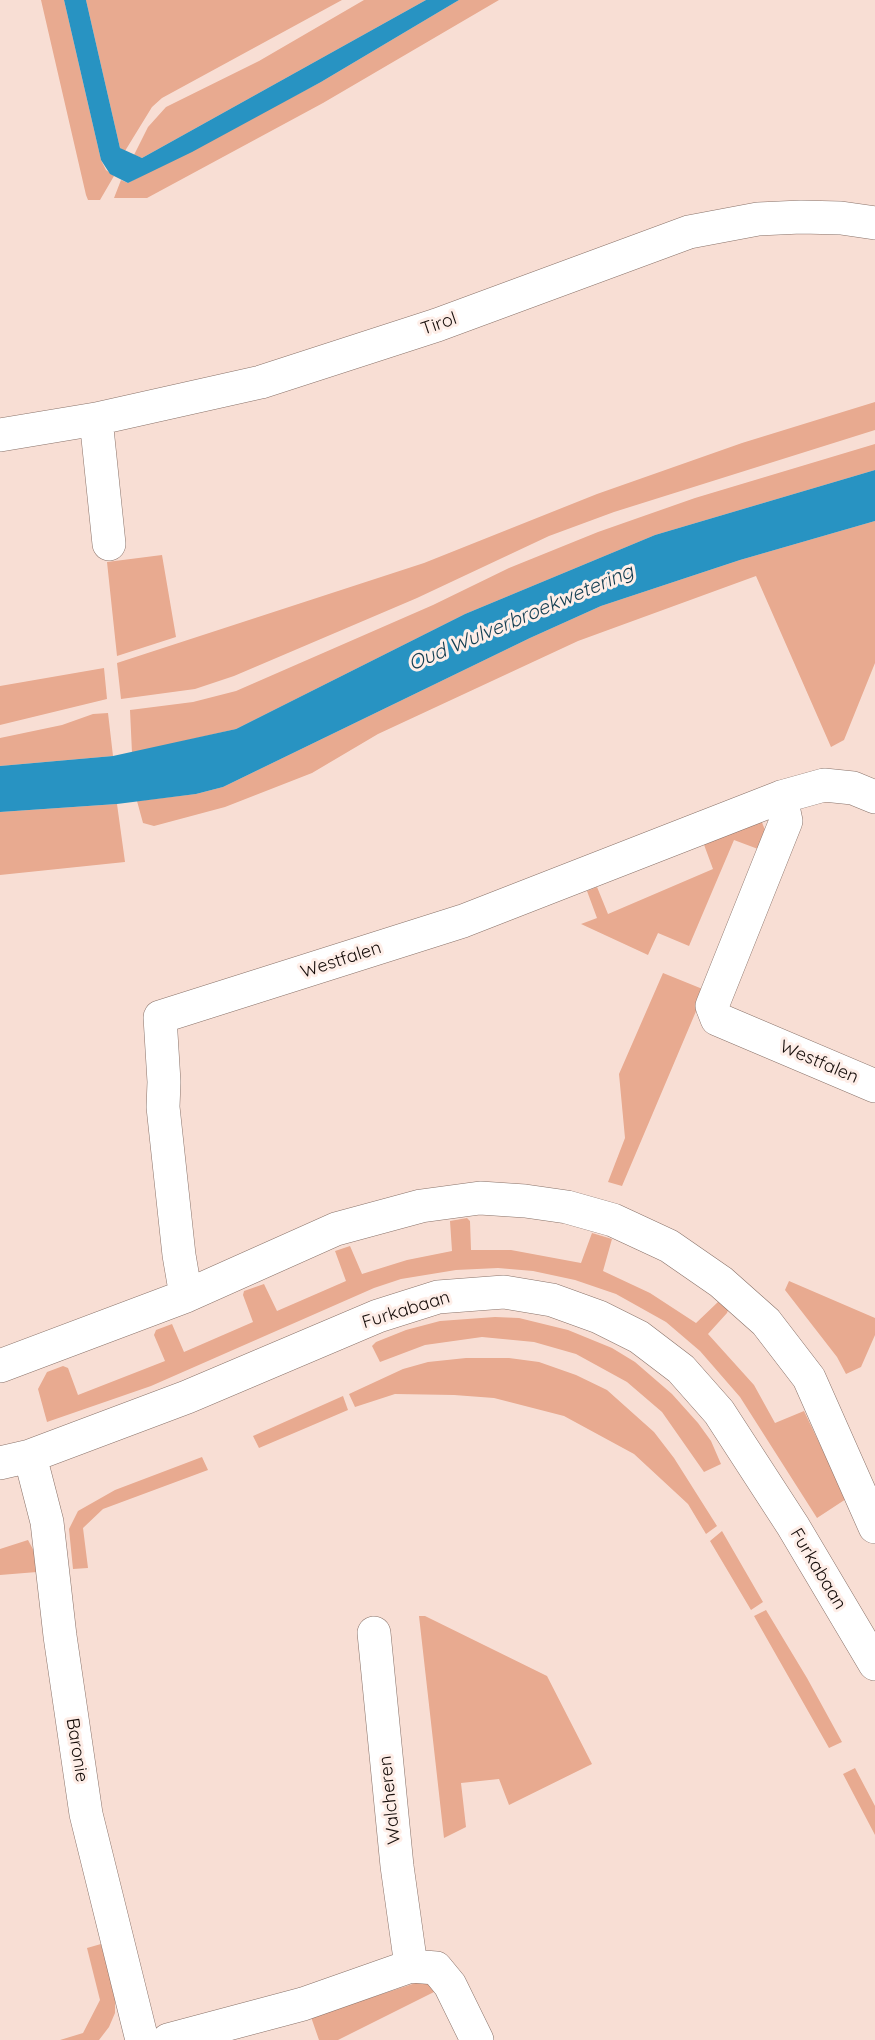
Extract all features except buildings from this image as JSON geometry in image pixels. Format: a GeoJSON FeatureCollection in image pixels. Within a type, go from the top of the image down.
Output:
{"type":"FeatureCollection","features":[{"type":"Feature","properties":{"kind":"street","name":"Tirol"},"geometry":{"type":"LineString","coordinates":[[0,435],[96,419],[261,382],[437,325],[689,232],[758,219],[841,218],[875,223]]}},
{"type":"Feature","properties":{"kind":"street"},"geometry":{"type":"LineString","coordinates":[[96,419],[110,544]]}},
{"type":"Feature","properties":{"kind":"street","name":"Westfalen"},"geometry":{"type":"LineString","coordinates":[[186,1296],[179,1255],[163,1107],[164,1082],[160,1017],[463,921],[781,797],[824,785],[853,788],[875,797]]}},
{"type":"Feature","properties":{"kind":"street","name":"Westfalen"},"geometry":{"type":"LineString","coordinates":[[781,797],[786,822],[712,1006],[717,1018],[875,1086]]}},
{"type":"Feature","properties":{"kind":"street"},"geometry":{"type":"LineString","coordinates":[[0,1366],[186,1296],[336,1229],[421,1206],[480,1198],[567,1207],[612,1220],[669,1246],[721,1282],[766,1322],[809,1378],[875,1527]]}},
{"type":"Feature","properties":{"kind":"street","name":"Furkabaan"},"geometry":{"type":"LineString","coordinates":[[15,1459],[187,1397],[378,1316],[438,1297],[504,1292],[552,1300],[599,1317],[639,1337],[681,1369],[719,1412],[793,1526],[874,1659]]}},
{"type":"Feature","properties":{"kind":"street","name":"Baronie"},"geometry":{"type":"LineString","coordinates":[[15,1459],[47,1522],[60,1636],[86,1814],[142,2040]]}},
{"type":"Feature","properties":{"kind":"street","name":"Walcheren"},"geometry":{"type":"LineString","coordinates":[[374,1633],[397,1866],[411,1966]]}},
{"type":"Feature","properties":{"kind":"street"},"geometry":{"type":"LineString","coordinates":[[168,2040],[303,2004],[411,1966],[436,1968],[450,1985],[477,2040]]}},
{"type":"Feature","properties":{"kind":"shaded area"},"geometry":{"type":"Polygon","coordinates":[[[41,0],[64,0],[101,160],[106,170],[114,176],[100,200],[88,200],[86,195],[41,0]]]}},
{"type":"Feature","properties":{"kind":"shaded area"},"geometry":{"type":"Polygon","coordinates":[[[86,0],[342,0],[162,98],[152,107],[125,151],[120,148],[86,0]]]}},
{"type":"Feature","properties":{"kind":"shaded area"},"geometry":{"type":"Polygon","coordinates":[[[364,0],[426,0],[142,158],[134,155],[148,127],[166,107],[259,61],[364,0]]]}},
{"type":"Feature","properties":{"kind":"shaded area"},"geometry":{"type":"Polygon","coordinates":[[[459,0],[499,0],[323,103],[147,198],[114,198],[121,180],[128,183],[321,82],[459,0]]]}},
{"type":"Feature","properties":{"kind":"shaded area"},"geometry":{"type":"Polygon","coordinates":[[[875,402],[875,430],[614,512],[549,536],[417,598],[234,676],[195,689],[121,699],[117,663],[424,563],[597,494],[742,443],[875,402]]]}},
{"type":"Feature","properties":{"kind":"shaded area"},"geometry":{"type":"Polygon","coordinates":[[[875,444],[875,470],[655,535],[465,614],[236,729],[132,753],[130,710],[193,702],[236,691],[433,605],[509,568],[598,532],[695,498],[875,444]]]}},
{"type":"Feature","properties":{"kind":"shaded area"},"geometry":{"type":"Polygon","coordinates":[[[875,521],[875,663],[844,740],[831,747],[756,576],[578,641],[378,734],[312,773],[225,807],[154,826],[143,823],[137,801],[196,794],[223,787],[530,638],[601,606],[740,560],[875,521]]]}},
{"type":"Feature","properties":{"kind":"shaded area"},"geometry":{"type":"Polygon","coordinates":[[[162,555],[176,637],[117,656],[107,562],[162,555]]]}},
{"type":"Feature","properties":{"kind":"shaded area"},"geometry":{"type":"Polygon","coordinates":[[[104,668],[107,699],[0,725],[0,686],[104,668]]]}},
{"type":"Feature","properties":{"kind":"shaded area"},"geometry":{"type":"Polygon","coordinates":[[[108,713],[113,756],[0,766],[0,738],[62,725],[93,714],[108,713]]]}},
{"type":"Feature","properties":{"kind":"shaded area"},"geometry":{"type":"Polygon","coordinates":[[[117,804],[125,862],[0,875],[0,812],[117,804]]]}},
{"type":"Feature","properties":{"kind":"shaded area"},"geometry":{"type":"Polygon","coordinates":[[[761,820],[769,840],[758,849],[734,840],[689,946],[658,933],[648,955],[581,924],[597,918],[587,891],[597,887],[608,914],[713,869],[703,842],[761,820]]]}},
{"type":"Feature","properties":{"kind":"shaded area"},"geometry":{"type":"Polygon","coordinates":[[[663,973],[705,990],[622,1186],[608,1182],[625,1138],[619,1074],[663,973]]]}},
{"type":"Feature","properties":{"kind":"shaded area"},"geometry":{"type":"Polygon","coordinates":[[[467,1218],[470,1221],[471,1250],[511,1250],[581,1263],[592,1233],[612,1239],[603,1271],[650,1293],[696,1323],[718,1302],[728,1310],[708,1334],[754,1385],[775,1423],[804,1411],[846,1499],[817,1518],[740,1397],[700,1351],[666,1322],[616,1294],[575,1280],[533,1271],[498,1268],[456,1270],[401,1279],[374,1288],[151,1386],[47,1422],[38,1389],[47,1372],[63,1366],[68,1368],[78,1395],[165,1361],[154,1335],[156,1330],[172,1324],[184,1352],[253,1322],[243,1295],[244,1291],[264,1284],[277,1311],[346,1281],[335,1251],[350,1246],[362,1274],[407,1260],[452,1251],[450,1221],[467,1218]]]}},
{"type":"Feature","properties":{"kind":"shaded area"},"geometry":{"type":"Polygon","coordinates":[[[789,1281],[875,1318],[875,1335],[861,1367],[846,1374],[837,1357],[785,1290],[789,1281]]]}},
{"type":"Feature","properties":{"kind":"shaded area"},"geometry":{"type":"Polygon","coordinates":[[[495,1317],[519,1318],[568,1330],[612,1348],[635,1362],[672,1394],[698,1423],[711,1441],[721,1464],[704,1472],[662,1412],[627,1382],[576,1354],[534,1342],[482,1337],[425,1345],[380,1362],[372,1346],[376,1342],[406,1330],[440,1321],[495,1317]]]}},
{"type":"Feature","properties":{"kind":"shaded area"},"geometry":{"type":"Polygon","coordinates":[[[466,1358],[509,1358],[539,1362],[576,1375],[607,1390],[654,1432],[674,1458],[717,1526],[706,1534],[688,1504],[634,1454],[564,1416],[494,1398],[454,1395],[395,1394],[355,1407],[349,1394],[403,1369],[428,1362],[466,1358]]]}},
{"type":"Feature","properties":{"kind":"shaded area"},"geometry":{"type":"Polygon","coordinates":[[[343,1396],[348,1410],[259,1448],[253,1436],[343,1396]]]}},
{"type":"Feature","properties":{"kind":"shaded area"},"geometry":{"type":"Polygon","coordinates":[[[202,1457],[208,1470],[103,1509],[83,1528],[88,1568],[73,1569],[69,1529],[78,1511],[115,1490],[202,1457]]]}},
{"type":"Feature","properties":{"kind":"shaded area"},"geometry":{"type":"Polygon","coordinates":[[[722,1531],[763,1602],[751,1610],[710,1541],[722,1531]]]}},
{"type":"Feature","properties":{"kind":"shaded area"},"geometry":{"type":"Polygon","coordinates":[[[28,1540],[35,1553],[37,1572],[0,1575],[0,1549],[28,1540]]]}},
{"type":"Feature","properties":{"kind":"shaded area"},"geometry":{"type":"Polygon","coordinates":[[[766,1610],[842,1742],[829,1748],[754,1616],[766,1610]]]}},
{"type":"Feature","properties":{"kind":"shaded area"},"geometry":{"type":"Polygon","coordinates":[[[419,1616],[425,1616],[547,1676],[592,1764],[509,1805],[499,1779],[461,1783],[466,1827],[444,1838],[419,1616]]]}},
{"type":"Feature","properties":{"kind":"shaded area"},"geometry":{"type":"Polygon","coordinates":[[[855,1768],[875,1806],[875,1835],[843,1774],[855,1768]]]}},
{"type":"Feature","properties":{"kind":"shaded area"},"geometry":{"type":"Polygon","coordinates":[[[101,1944],[115,1996],[115,2013],[109,2027],[99,2040],[60,2040],[83,2033],[100,2000],[87,1948],[101,1944]]]}},
{"type":"Feature","properties":{"kind":"shaded area"},"geometry":{"type":"Polygon","coordinates":[[[425,1980],[436,1991],[338,2040],[319,2040],[311,2017],[425,1980]]]}},
{"type":"Feature","properties":{"kind":"water"},"geometry":{"type":"Polygon","coordinates":[[[64,0],[86,0],[120,148],[142,158],[426,0],[459,0],[321,82],[192,152],[128,183],[110,174],[101,160],[64,0]]]}},
{"type":"Feature","properties":{"kind":"water","name":"Oud Wulverbroekwetering"},"geometry":{"type":"Polygon","coordinates":[[[875,470],[875,521],[740,560],[601,606],[530,638],[223,787],[196,794],[117,804],[0,812],[0,766],[113,756],[236,729],[465,614],[655,535],[875,470]]]}}]}
